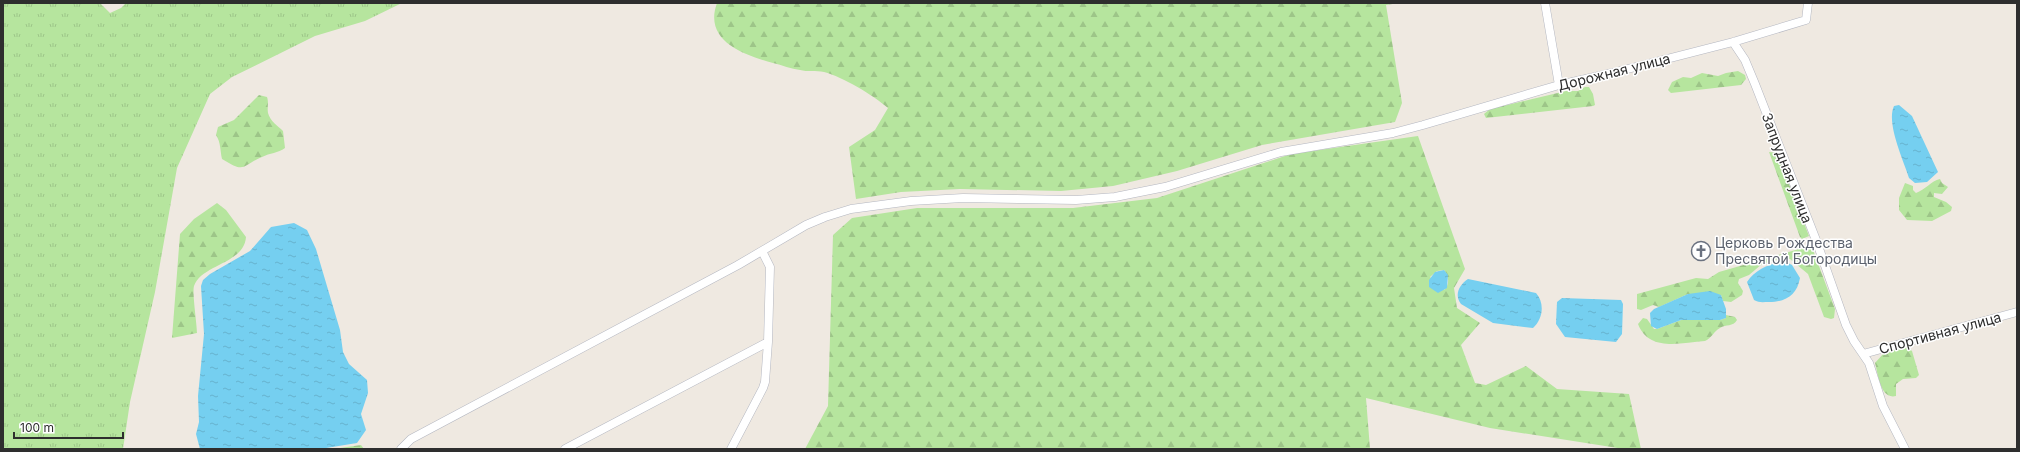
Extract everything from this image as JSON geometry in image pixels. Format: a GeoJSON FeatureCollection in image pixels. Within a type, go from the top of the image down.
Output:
{"type":"FeatureCollection","features":[{"type":"Feature","properties":{"kind":"street"},"geometry":{"type":"LineString","coordinates":[[1545,3],[1559,85]]}},
{"type":"Feature","properties":{"kind":"street","name":"Дорожная улица"},"geometry":{"type":"LineString","coordinates":[[401,449],[411,439],[762,251],[806,225],[825,217],[851,209],[911,201],[963,198],[1076,200],[1115,197],[1165,187],[1281,152],[1393,133],[1559,85],[1733,42],[1806,20],[1808,3]]}},
{"type":"Feature","properties":{"kind":"street","name":"Запрудная улица"},"geometry":{"type":"LineString","coordinates":[[1733,42],[1743,56],[1752,78],[1816,240],[1846,325],[1863,354],[1872,373],[1883,406],[1905,449]]}},
{"type":"Feature","properties":{"kind":"street"},"geometry":{"type":"LineString","coordinates":[[731,449],[763,388],[768,342],[770,267],[762,251]]}},
{"type":"Feature","properties":{"kind":"street","name":"Спортивная улица"},"geometry":{"type":"LineString","coordinates":[[1863,354],[2017,312]]}},
{"type":"Feature","properties":{"kind":"street"},"geometry":{"type":"LineString","coordinates":[[565,449],[768,342]]}},
{"type":"Feature","properties":{"kind":"green space"},"geometry":{"type":"Polygon","coordinates":[[[3,3],[100,3],[110,13],[121,8],[126,3],[402,3],[365,21],[315,36],[232,77],[210,94],[177,168],[155,292],[130,402],[123,449],[3,449],[3,3]]]}},
{"type":"Feature","properties":{"kind":"green space"},"geometry":{"type":"Polygon","coordinates":[[[717,3],[1399,3],[1386,5],[1402,103],[1395,122],[1262,145],[1177,171],[1113,186],[1061,191],[960,189],[901,192],[856,199],[849,147],[875,130],[888,108],[858,87],[832,74],[821,71],[793,69],[750,56],[739,51],[721,37],[716,27],[714,16],[717,3]]]}},
{"type":"Feature","properties":{"kind":"green space"},"geometry":{"type":"Polygon","coordinates":[[[1738,71],[1745,75],[1746,79],[1741,85],[1671,93],[1668,90],[1672,82],[1683,77],[1691,78],[1702,73],[1718,76],[1738,71]]]}},
{"type":"Feature","properties":{"kind":"green space"},"geometry":{"type":"Polygon","coordinates":[[[1585,87],[1589,87],[1593,94],[1595,105],[1593,106],[1486,118],[1484,114],[1490,109],[1566,91],[1578,91],[1585,87]]]}},
{"type":"Feature","properties":{"kind":"green space"},"geometry":{"type":"Polygon","coordinates":[[[259,95],[267,97],[269,116],[272,121],[283,131],[285,148],[262,157],[243,167],[235,166],[222,159],[220,144],[216,135],[218,127],[234,120],[259,95]]]}},
{"type":"Feature","properties":{"kind":"green space"},"geometry":{"type":"Polygon","coordinates":[[[1418,136],[1465,269],[1454,288],[1457,308],[1480,323],[1461,345],[1475,383],[1486,385],[1526,366],[1557,389],[1629,394],[1641,449],[1624,449],[1490,428],[1366,398],[1370,449],[805,449],[828,406],[833,235],[852,218],[917,208],[1073,208],[1157,198],[1291,154],[1418,136]],[[1444,270],[1437,271],[1430,277],[1444,290],[1448,283],[1446,272],[1444,270]]]}},
{"type":"Feature","properties":{"kind":"green space"},"geometry":{"type":"Polygon","coordinates":[[[1769,152],[1777,153],[1809,236],[1802,239],[1800,237],[1769,152]]]}},
{"type":"Feature","properties":{"kind":"green space"},"geometry":{"type":"Polygon","coordinates":[[[1940,179],[1942,183],[1948,187],[1942,194],[1934,193],[1934,197],[1946,202],[1952,207],[1951,211],[1932,221],[1907,220],[1899,210],[1899,198],[1905,183],[1913,186],[1913,190],[1916,193],[1940,179]]]}},
{"type":"Feature","properties":{"kind":"green space"},"geometry":{"type":"Polygon","coordinates":[[[217,203],[226,210],[246,237],[244,246],[231,259],[205,273],[198,279],[194,286],[197,333],[172,338],[180,234],[194,219],[217,203]]]}},
{"type":"Feature","properties":{"kind":"green space"},"geometry":{"type":"Polygon","coordinates":[[[1810,247],[1813,250],[1835,309],[1834,318],[1831,319],[1824,317],[1808,274],[1790,259],[1778,259],[1762,264],[1749,275],[1739,279],[1738,283],[1743,291],[1742,295],[1731,302],[1723,301],[1721,295],[1688,294],[1659,307],[1653,305],[1641,310],[1637,309],[1637,294],[1696,278],[1708,279],[1719,272],[1810,247]]]}},
{"type":"Feature","properties":{"kind":"green space"},"geometry":{"type":"Polygon","coordinates":[[[1726,315],[1735,317],[1737,320],[1734,324],[1720,328],[1705,341],[1686,343],[1666,344],[1657,342],[1650,339],[1643,333],[1638,324],[1643,318],[1647,319],[1654,329],[1657,329],[1681,320],[1720,320],[1726,318],[1726,315]]]}},
{"type":"Feature","properties":{"kind":"green space"},"geometry":{"type":"Polygon","coordinates":[[[1906,346],[1912,351],[1919,375],[1916,378],[1903,379],[1896,384],[1896,396],[1891,396],[1886,394],[1883,390],[1875,363],[1883,354],[1906,346]]]}},
{"type":"Feature","properties":{"kind":"green space"},"geometry":{"type":"Polygon","coordinates":[[[361,445],[364,449],[333,449],[361,445]]]}},
{"type":"Feature","properties":{"kind":"water"},"geometry":{"type":"Polygon","coordinates":[[[1899,105],[1912,116],[1938,172],[1927,182],[1915,183],[1909,178],[1896,141],[1892,122],[1894,106],[1899,105]]]}},
{"type":"Feature","properties":{"kind":"water"},"geometry":{"type":"Polygon","coordinates":[[[294,223],[307,230],[316,249],[340,330],[343,352],[349,364],[367,380],[368,393],[361,414],[366,430],[357,443],[320,449],[200,449],[196,434],[199,422],[198,396],[204,334],[201,286],[203,280],[210,274],[250,251],[271,227],[294,223]]]}},
{"type":"Feature","properties":{"kind":"water"},"geometry":{"type":"Polygon","coordinates":[[[1784,261],[1792,265],[1800,278],[1799,284],[1793,293],[1781,301],[1758,302],[1754,300],[1747,282],[1750,277],[1763,268],[1784,261]]]}},
{"type":"Feature","properties":{"kind":"water"},"geometry":{"type":"Polygon","coordinates":[[[1444,270],[1448,275],[1447,288],[1438,293],[1429,287],[1429,280],[1435,272],[1444,270]]]}},
{"type":"Feature","properties":{"kind":"water"},"geometry":{"type":"Polygon","coordinates":[[[1468,279],[1536,293],[1542,306],[1539,320],[1533,328],[1493,323],[1461,304],[1459,301],[1458,290],[1468,279]]]}},
{"type":"Feature","properties":{"kind":"water"},"geometry":{"type":"Polygon","coordinates":[[[1710,291],[1721,295],[1726,309],[1726,318],[1720,320],[1681,320],[1657,329],[1651,326],[1650,313],[1654,309],[1688,294],[1710,291]]]}},
{"type":"Feature","properties":{"kind":"water"},"geometry":{"type":"Polygon","coordinates":[[[1562,298],[1621,300],[1623,304],[1622,334],[1616,342],[1565,337],[1556,324],[1557,302],[1562,298]]]}},
{"type":"Feature","properties":{"kind":"place","name":"Церковь Рождества Пресвятой Богородицы"},"geometry":{"type":"Point","coordinates":[1701,251]}}]}
